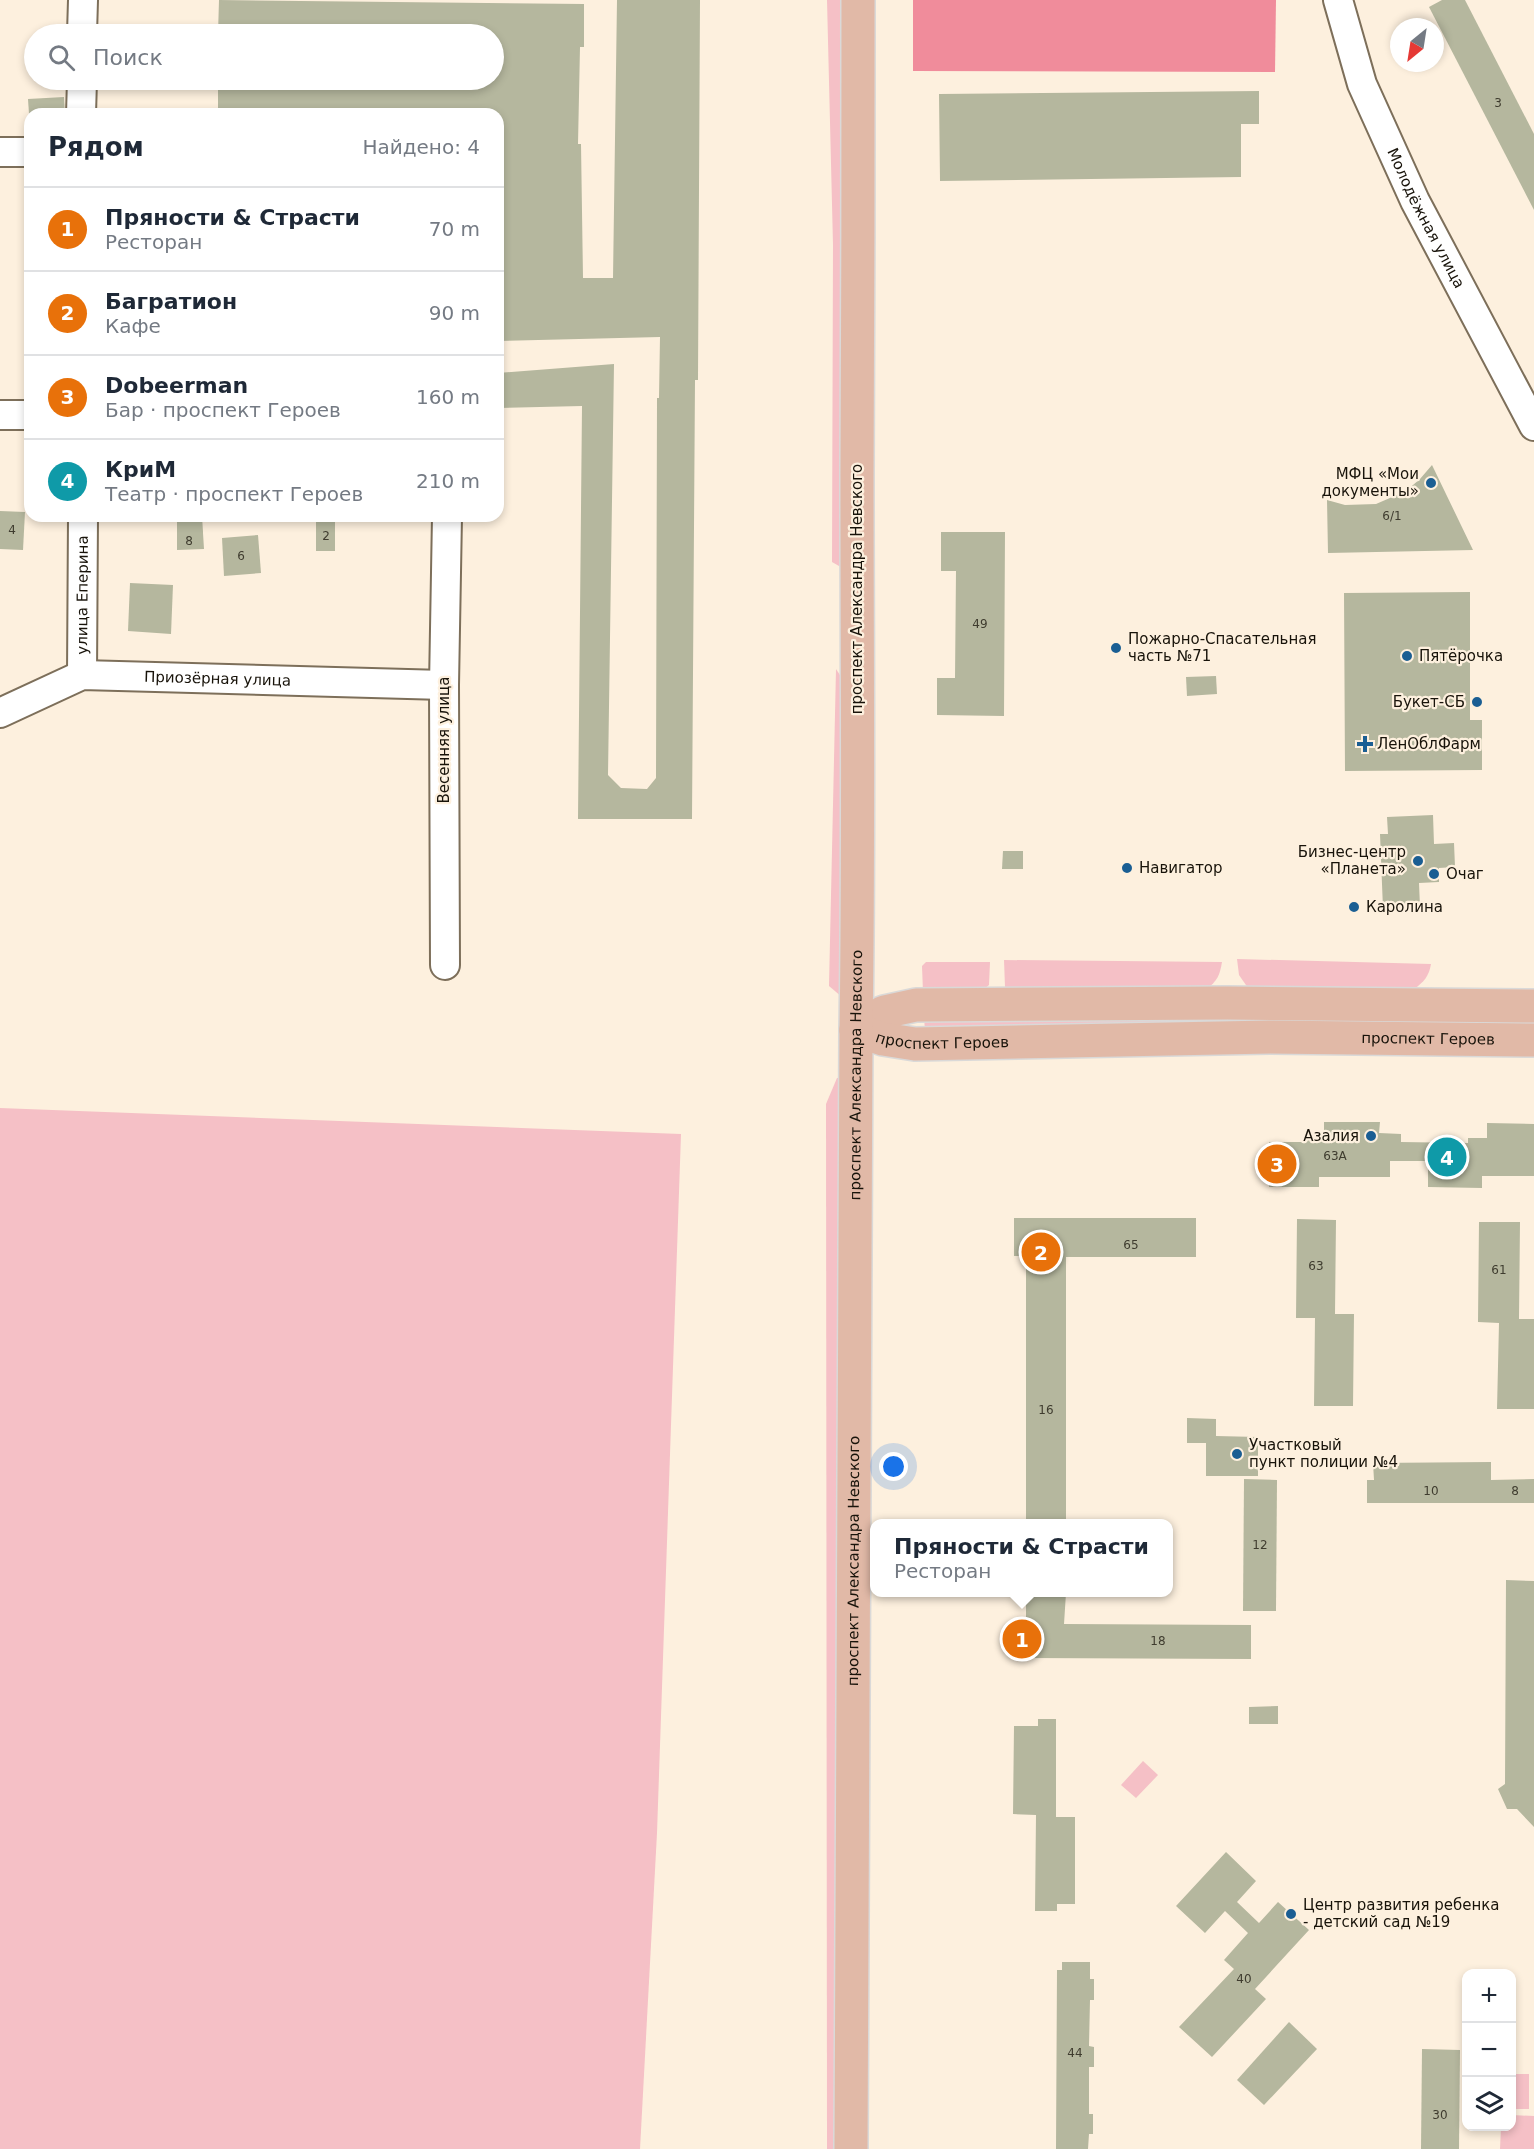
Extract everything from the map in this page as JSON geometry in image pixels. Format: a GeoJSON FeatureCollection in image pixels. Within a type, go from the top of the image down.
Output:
{"type":"FeatureCollection","features":[{"type":"Feature","properties":{"kind":"main road","name":"проспект Александра Невского"},"geometry":{"type":"LineString","coordinates":[[851,2149],[858,892],[858,0]]}},
{"type":"Feature","properties":{"kind":"main road","name":"проспект Героев"},"geometry":{"type":"LineString","coordinates":[[856,1030],[884,1012],[916,1005],[1239,1003],[1534,1006]]}},
{"type":"Feature","properties":{"kind":"main road","name":"проспект Героев"},"geometry":{"type":"LineString","coordinates":[[856,1030],[883,1039],[915,1044],[1270,1037],[1534,1040]]}},
{"type":"Feature","properties":{"kind":"street"},"geometry":{"type":"LineString","coordinates":[[82,24],[83,0]]}},
{"type":"Feature","properties":{"kind":"street","name":"Молодёжная улица"},"geometry":{"type":"LineString","coordinates":[[1338,0],[1362,84],[1415,201],[1534,426]]}},
{"type":"Feature","properties":{"kind":"street"},"geometry":{"type":"LineString","coordinates":[[81,108],[82,90]]}},
{"type":"Feature","properties":{"kind":"street"},"geometry":{"type":"LineString","coordinates":[[0,152],[24,152]]}},
{"type":"Feature","properties":{"kind":"street"},"geometry":{"type":"LineString","coordinates":[[0,415],[24,415]]}},
{"type":"Feature","properties":{"kind":"street","name":"улица Еперина"},"geometry":{"type":"LineString","coordinates":[[82,675],[83,522]]}},
{"type":"Feature","properties":{"kind":"street","name":"Весенняя улица"},"geometry":{"type":"LineString","coordinates":[[445,965],[444,686],[447,522]]}},
{"type":"Feature","properties":{"kind":"street","name":"Приозёрная улица"},"geometry":{"type":"LineString","coordinates":[[0,713],[82,675],[444,686]]}},
{"type":"Feature","properties":{"kind":"shaded area"},"geometry":{"type":"Polygon","coordinates":[[[827,0],[841,0],[847,243],[846,570],[832,562],[833,245],[827,0]]]}},
{"type":"Feature","properties":{"kind":"shaded area"},"geometry":{"type":"Polygon","coordinates":[[[913,0],[1276,0],[1275,72],[913,71],[913,0]]]}},
{"type":"Feature","properties":{"kind":"shaded area"},"geometry":{"type":"Polygon","coordinates":[[[836,669],[849,689],[842,997],[829,986],[836,669]]]}},
{"type":"Feature","properties":{"kind":"shaded area"},"geometry":{"type":"Polygon","coordinates":[[[1237,959],[1431,964],[1426,978],[1414,989],[1248,988],[1239,975],[1237,959]]]}},
{"type":"Feature","properties":{"kind":"shaded area"},"geometry":{"type":"Polygon","coordinates":[[[1004,960],[1222,962],[1218,977],[1207,989],[1011,990],[1005,987],[1004,960]]]}},
{"type":"Feature","properties":{"kind":"shaded area"},"geometry":{"type":"Polygon","coordinates":[[[926,962],[990,962],[989,985],[983,990],[923,992],[922,966],[926,962]]]}},
{"type":"Feature","properties":{"kind":"shaded area"},"geometry":{"type":"Polygon","coordinates":[[[924,1018],[1366,1018],[1365,1028],[925,1030],[924,1018]]]}},
{"type":"Feature","properties":{"kind":"shaded area"},"geometry":{"type":"Polygon","coordinates":[[[844,1077],[840,2149],[827,2149],[826,1104],[837,1078],[844,1077]]]}},
{"type":"Feature","properties":{"kind":"shaded area"},"geometry":{"type":"Polygon","coordinates":[[[0,1108],[681,1134],[657,1833],[640,2149],[0,2149],[0,1108]]]}},
{"type":"Feature","properties":{"kind":"shaded area"},"geometry":{"type":"Polygon","coordinates":[[[1143,1761],[1158,1775],[1136,1798],[1121,1785],[1143,1761]]]}},
{"type":"Feature","properties":{"kind":"shaded area"},"geometry":{"type":"Polygon","coordinates":[[[1516,2074],[1529,2074],[1529,2109],[1516,2109],[1516,2074]]]}},
{"type":"Feature","properties":{"kind":"shaded area"},"geometry":{"type":"Polygon","coordinates":[[[1516,2115],[1534,2116],[1534,2149],[1500,2149],[1501,2131],[1516,2131],[1516,2115]]]}},
{"type":"Feature","properties":{"kind":"building"},"geometry":{"type":"Polygon","coordinates":[[[219,0],[584,4],[584,47],[580,47],[578,144],[581,144],[583,278],[613,278],[617,0],[700,0],[692,819],[578,819],[582,406],[504,408],[504,373],[614,364],[608,775],[621,788],[647,789],[656,778],[657,398],[659,398],[660,337],[504,341],[504,108],[218,108],[218,90],[504,90],[504,24],[218,24],[219,0]]]}},
{"type":"Feature","properties":{"kind":"building"},"geometry":{"type":"Polygon","coordinates":[[[1442,0],[1465,0],[1534,134],[1534,210],[1444,36],[1444,18],[1435,18],[1429,7],[1442,0]]]}},
{"type":"Feature","properties":{"kind":"building"},"geometry":{"type":"Polygon","coordinates":[[[1259,91],[1259,124],[1241,124],[1241,177],[940,181],[939,94],[1259,91]]]}},
{"type":"Feature","properties":{"kind":"building"},"geometry":{"type":"Polygon","coordinates":[[[64,97],[65,108],[29,108],[28,99],[64,97]]]}},
{"type":"Feature","properties":{"kind":"building"},"geometry":{"type":"Polygon","coordinates":[[[1432,465],[1473,550],[1328,553],[1327,500],[1345,505],[1376,504],[1406,491],[1432,465]]]}},
{"type":"Feature","properties":{"kind":"building"},"geometry":{"type":"Polygon","coordinates":[[[0,511],[24,512],[23,550],[0,549],[0,511]]]}},
{"type":"Feature","properties":{"kind":"building"},"geometry":{"type":"Polygon","coordinates":[[[177,522],[202,522],[204,549],[177,550],[177,522]]]}},
{"type":"Feature","properties":{"kind":"building"},"geometry":{"type":"Polygon","coordinates":[[[316,522],[335,522],[335,551],[316,551],[316,522]]]}},
{"type":"Feature","properties":{"kind":"building"},"geometry":{"type":"Polygon","coordinates":[[[941,532],[1005,532],[1004,716],[937,715],[937,678],[955,678],[956,571],[941,571],[941,532]]]}},
{"type":"Feature","properties":{"kind":"building"},"geometry":{"type":"Polygon","coordinates":[[[258,535],[261,573],[224,576],[222,538],[258,535]]]}},
{"type":"Feature","properties":{"kind":"building"},"geometry":{"type":"Polygon","coordinates":[[[130,583],[173,585],[171,634],[128,631],[130,583]]]}},
{"type":"Feature","properties":{"kind":"building","name":"Пятёрочка"},"geometry":{"type":"Polygon","coordinates":[[[1470,592],[1470,720],[1482,720],[1482,770],[1345,771],[1344,593],[1470,592]]]}},
{"type":"Feature","properties":{"kind":"building"},"geometry":{"type":"Polygon","coordinates":[[[1216,676],[1217,694],[1187,696],[1186,677],[1216,676]]]}},
{"type":"Feature","properties":{"kind":"building","name":"Бизнес-центр «Планета»"},"geometry":{"type":"Polygon","coordinates":[[[1433,815],[1434,844],[1454,843],[1455,867],[1439,868],[1439,882],[1419,883],[1420,907],[1383,909],[1380,834],[1388,834],[1387,817],[1433,815]]]}},
{"type":"Feature","properties":{"kind":"building"},"geometry":{"type":"Polygon","coordinates":[[[1003,851],[1023,851],[1023,869],[1002,869],[1003,851]]]}},
{"type":"Feature","properties":{"kind":"building"},"geometry":{"type":"Polygon","coordinates":[[[1324,1122],[1380,1122],[1379,1133],[1401,1134],[1401,1142],[1468,1143],[1468,1138],[1487,1138],[1487,1123],[1534,1124],[1534,1176],[1482,1176],[1482,1188],[1428,1187],[1428,1161],[1390,1161],[1390,1177],[1319,1177],[1319,1187],[1269,1187],[1269,1142],[1307,1142],[1308,1138],[1324,1138],[1324,1122]]]}},
{"type":"Feature","properties":{"kind":"building"},"geometry":{"type":"Polygon","coordinates":[[[1014,1218],[1196,1218],[1196,1257],[1066,1257],[1066,1519],[1026,1519],[1026,1256],[1014,1256],[1014,1218]]]}},
{"type":"Feature","properties":{"kind":"building"},"geometry":{"type":"Polygon","coordinates":[[[1297,1219],[1336,1220],[1335,1314],[1354,1314],[1353,1406],[1314,1406],[1315,1318],[1296,1318],[1297,1219]]]}},
{"type":"Feature","properties":{"kind":"building"},"geometry":{"type":"Polygon","coordinates":[[[1479,1222],[1520,1222],[1519,1319],[1534,1319],[1534,1409],[1497,1409],[1499,1323],[1478,1322],[1479,1222]]]}},
{"type":"Feature","properties":{"kind":"building"},"geometry":{"type":"Polygon","coordinates":[[[1187,1418],[1216,1419],[1216,1436],[1258,1437],[1258,1476],[1206,1476],[1206,1443],[1187,1443],[1187,1418]]]}},
{"type":"Feature","properties":{"kind":"building"},"geometry":{"type":"Polygon","coordinates":[[[1491,1462],[1491,1480],[1534,1479],[1534,1503],[1367,1503],[1367,1480],[1374,1480],[1373,1463],[1491,1462]]]}},
{"type":"Feature","properties":{"kind":"building"},"geometry":{"type":"Polygon","coordinates":[[[1244,1479],[1277,1480],[1276,1611],[1243,1611],[1244,1479]]]}},
{"type":"Feature","properties":{"kind":"building"},"geometry":{"type":"Polygon","coordinates":[[[1506,1580],[1534,1581],[1534,1827],[1517,1809],[1507,1809],[1498,1789],[1505,1784],[1506,1580]]]}},
{"type":"Feature","properties":{"kind":"building"},"geometry":{"type":"Polygon","coordinates":[[[1026,1597],[1066,1597],[1064,1624],[1251,1625],[1251,1659],[1026,1658],[1026,1597]]]}},
{"type":"Feature","properties":{"kind":"building"},"geometry":{"type":"Polygon","coordinates":[[[1278,1706],[1278,1724],[1249,1724],[1249,1707],[1278,1706]]]}},
{"type":"Feature","properties":{"kind":"building"},"geometry":{"type":"Polygon","coordinates":[[[1038,1719],[1056,1719],[1056,1817],[1075,1817],[1075,1904],[1057,1904],[1057,1911],[1035,1911],[1036,1815],[1013,1814],[1014,1726],[1038,1726],[1038,1719]]]}},
{"type":"Feature","properties":{"kind":"building"},"geometry":{"type":"Polygon","coordinates":[[[1226,1852],[1256,1881],[1237,1902],[1259,1923],[1278,1902],[1309,1930],[1255,1989],[1266,1999],[1212,2057],[1179,2027],[1234,1969],[1224,1960],[1248,1933],[1225,1911],[1205,1933],[1176,1906],[1226,1852]]]}},
{"type":"Feature","properties":{"kind":"building"},"geometry":{"type":"Polygon","coordinates":[[[1062,1962],[1090,1962],[1090,1979],[1094,1979],[1094,2000],[1090,2000],[1089,2046],[1094,2047],[1094,2067],[1089,2067],[1089,2114],[1093,2114],[1093,2134],[1089,2134],[1088,2149],[1056,2149],[1057,1970],[1062,1970],[1062,1962]]]}},
{"type":"Feature","properties":{"kind":"building"},"geometry":{"type":"Polygon","coordinates":[[[1289,2022],[1317,2049],[1264,2105],[1237,2080],[1289,2022]]]}},
{"type":"Feature","properties":{"kind":"building"},"geometry":{"type":"Polygon","coordinates":[[[1422,2049],[1460,2050],[1459,2149],[1421,2149],[1422,2049]]]}},
{"type":"Feature","properties":{"kind":"place","name":"МФЦ «Мои документы»"},"geometry":{"type":"Point","coordinates":[1431,483]}},
{"type":"Feature","properties":{"kind":"place","name":"Пожарно-Спасательная часть №71"},"geometry":{"type":"Point","coordinates":[1116,648]}},
{"type":"Feature","properties":{"kind":"place","name":"Пятёрочка"},"geometry":{"type":"Point","coordinates":[1407,656]}},
{"type":"Feature","properties":{"kind":"place","name":"Букет-СБ"},"geometry":{"type":"Point","coordinates":[1477,702]}},
{"type":"Feature","properties":{"kind":"place","name":"ЛенОблФарм"},"geometry":{"type":"Point","coordinates":[1365,744]}},
{"type":"Feature","properties":{"kind":"place","name":"Бизнес-центр «Планета»"},"geometry":{"type":"Point","coordinates":[1418,861]}},
{"type":"Feature","properties":{"kind":"place","name":"Навигатор"},"geometry":{"type":"Point","coordinates":[1127,868]}},
{"type":"Feature","properties":{"kind":"place","name":"Очаг"},"geometry":{"type":"Point","coordinates":[1434,874]}},
{"type":"Feature","properties":{"kind":"place","name":"Каролина"},"geometry":{"type":"Point","coordinates":[1354,907]}},
{"type":"Feature","properties":{"kind":"place","name":"Азалия"},"geometry":{"type":"Point","coordinates":[1371,1136]}},
{"type":"Feature","properties":{"kind":"place","name":"КриМ"},"geometry":{"type":"Point","coordinates":[1447,1157]}},
{"type":"Feature","properties":{"kind":"place","name":"Dobeerman"},"geometry":{"type":"Point","coordinates":[1277,1164]}},
{"type":"Feature","properties":{"kind":"place","name":"Багратион"},"geometry":{"type":"Point","coordinates":[1041,1252]}},
{"type":"Feature","properties":{"kind":"place","name":"Участковый пункт полиции №4"},"geometry":{"type":"Point","coordinates":[1237,1454]}},
{"type":"Feature","properties":{"kind":"place","name":"Пряности & Страсти"},"geometry":{"type":"Point","coordinates":[1022,1639]}},
{"type":"Feature","properties":{"kind":"place","name":"Центр развития ребенка - детский сад №19"},"geometry":{"type":"Point","coordinates":[1291,1914]}}]}
